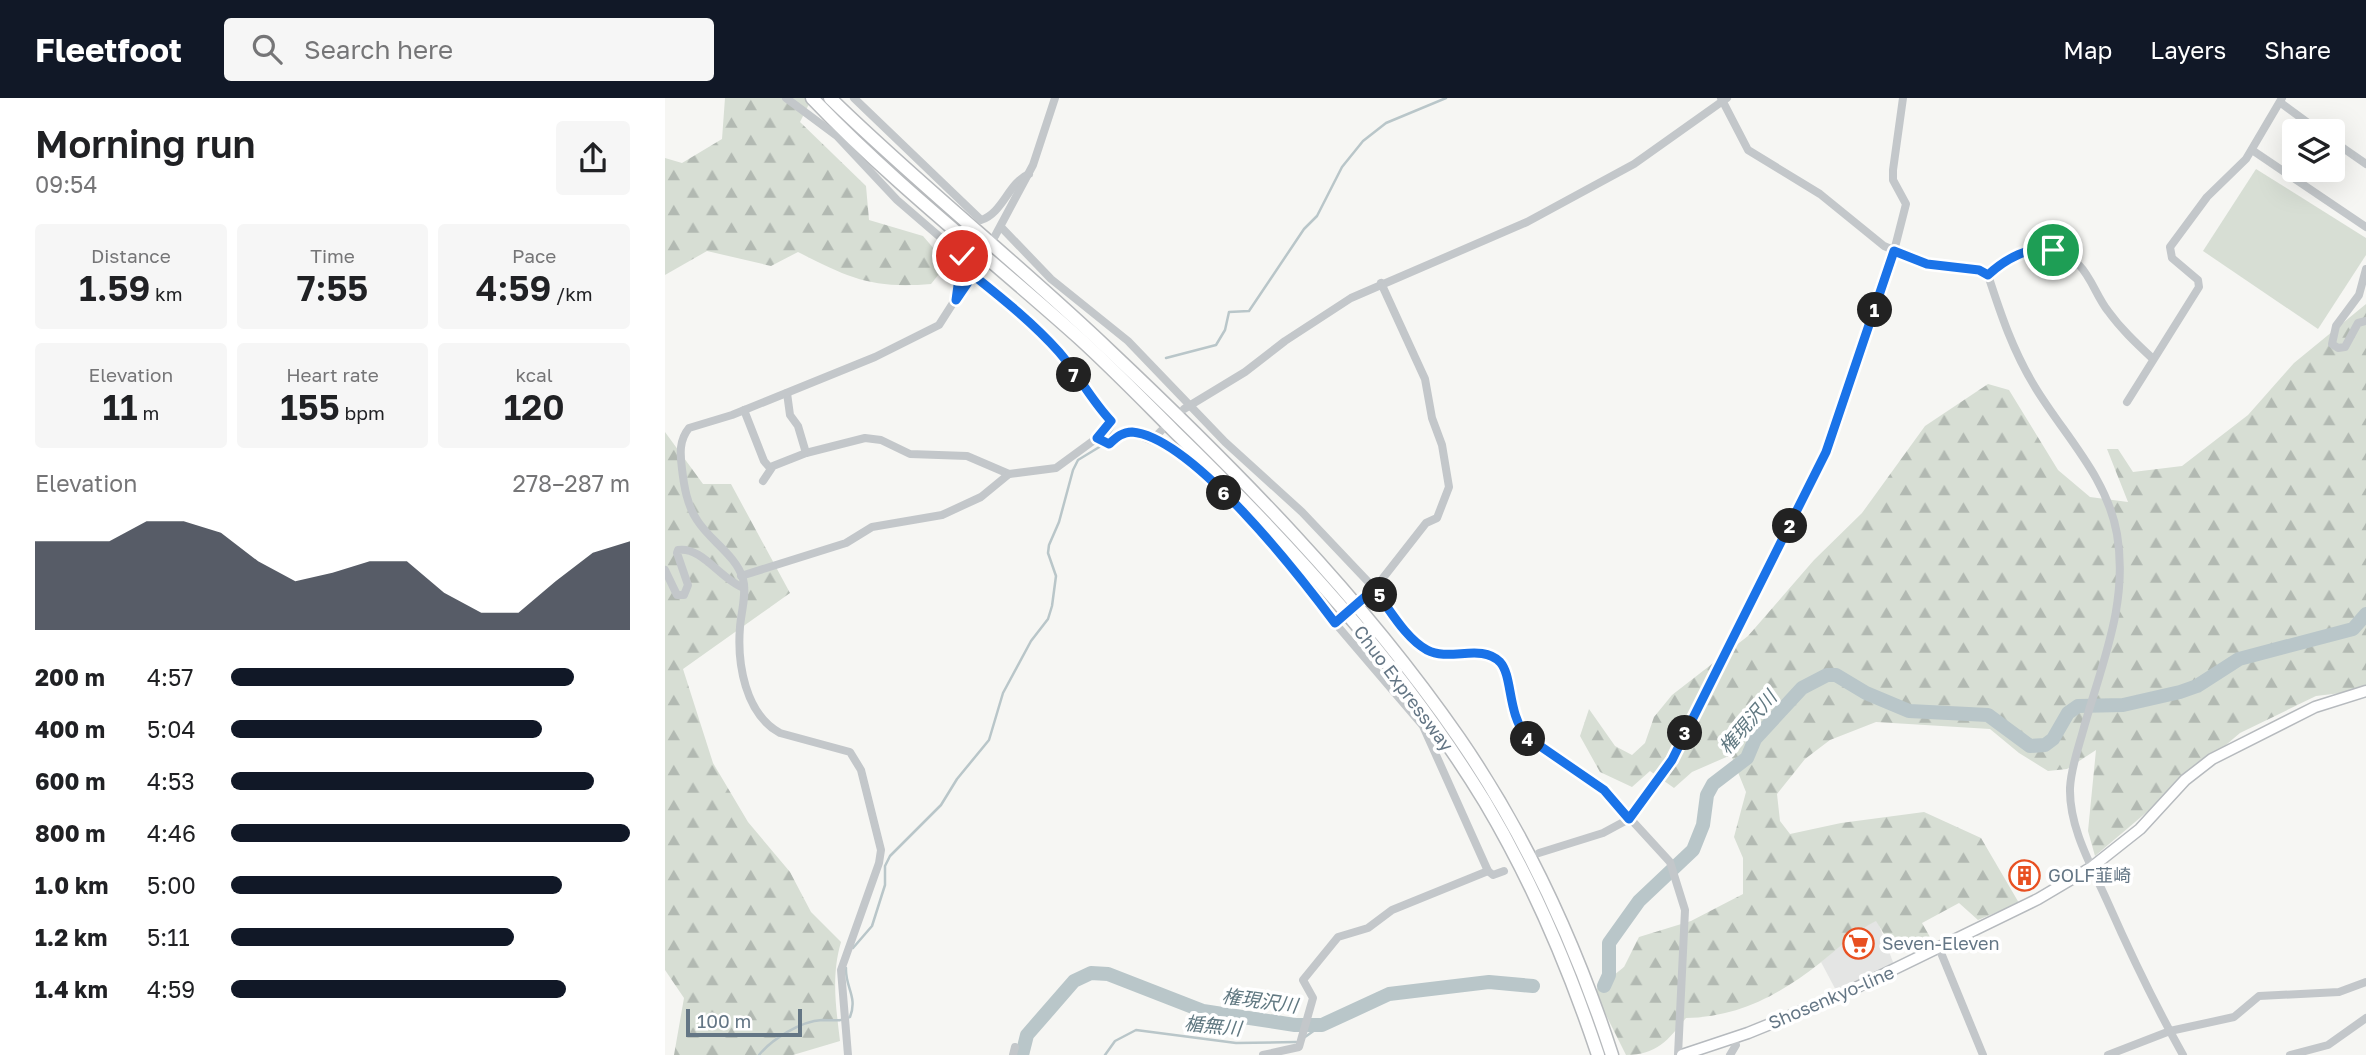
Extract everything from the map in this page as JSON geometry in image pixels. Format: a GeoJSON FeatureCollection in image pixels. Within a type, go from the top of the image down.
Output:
{"type":"FeatureCollection","features":[{"type":"Feature","properties":{"kind":"highway","name":"Chuo Expressway"},"geometry":{"type":"LineString","coordinates":[[812,98],[959,236],[1080,339],[1229,484],[1338,603],[1406,686],[1486,804],[1608,1054]]}},
{"type":"Feature","properties":{"kind":"highway","name":"Chuo Expressway"},"geometry":{"type":"LineString","coordinates":[[830,98],[889,155],[1109,350],[1274,513],[1375,627],[1460,740],[1496,797],[1570,946],[1608,1054]]}},
{"type":"Feature","properties":{"kind":"main road","name":"Shosenkyo-line"},"geometry":{"type":"LineString","coordinates":[[1680,1055],[1733,1038],[1839,996],[2038,899],[2092,867],[2140,829],[2185,780],[2212,759],[2315,707],[2366,691]]}},
{"type":"Feature","properties":{"kind":"street"},"geometry":{"type":"LineString","coordinates":[[786,98],[837,136],[897,200],[962,256],[956,300]]}},
{"type":"Feature","properties":{"kind":"street"},"geometry":{"type":"LineString","coordinates":[[854,98],[869,116],[981,220],[993,214],[1020,177],[1028,174]]}},
{"type":"Feature","properties":{"kind":"street"},"geometry":{"type":"LineString","coordinates":[[995,236],[1028,174],[1055,98]]}},
{"type":"Feature","properties":{"kind":"street"},"geometry":{"type":"LineString","coordinates":[[1539,853],[1603,834],[1629,819],[1672,760],[1826,452],[1894,251],[1906,204],[1893,180],[1892,170],[1903,98]]}},
{"type":"Feature","properties":{"kind":"street"},"geometry":{"type":"LineString","coordinates":[[1187,407],[1245,372],[1301,331],[1381,283],[1527,222],[1635,164],[1724,99],[1748,150],[1827,198],[1894,251],[1927,264],[1979,270],[1988,275],[2004,328],[2019,360],[2102,489],[2113,515],[2120,590],[2116,621],[2089,709],[2070,786],[2075,827],[2149,994],[2183,1055]]}},
{"type":"Feature","properties":{"kind":"street"},"geometry":{"type":"LineString","coordinates":[[2127,402],[2199,286],[2198,280],[2172,258],[2170,247],[2207,197],[2252,150],[2282,100],[2305,119]]}},
{"type":"Feature","properties":{"kind":"street"},"geometry":{"type":"LineString","coordinates":[[2345,149],[2366,164]]}},
{"type":"Feature","properties":{"kind":"street"},"geometry":{"type":"LineString","coordinates":[[2252,150],[2366,227]]}},
{"type":"Feature","properties":{"kind":"street"},"geometry":{"type":"LineString","coordinates":[[1000,227],[1051,279],[1136,349],[1187,407],[1302,512],[1417,642],[1429,651],[1445,655],[1480,653],[1500,663],[1506,672],[1509,697],[1519,728],[1527,737],[1604,790],[1670,862],[1676,872],[1685,910],[1680,1055]]}},
{"type":"Feature","properties":{"kind":"street"},"geometry":{"type":"LineString","coordinates":[[1988,275],[1998,265],[2035,249],[2046,248],[2064,255],[2078,264],[2109,313],[2152,358]]}},
{"type":"Feature","properties":{"kind":"street"},"geometry":{"type":"LineString","coordinates":[[848,1055],[841,970],[879,863],[879,834],[860,770],[850,752],[780,733],[771,728],[751,699],[739,644],[744,588],[741,576],[737,565],[697,520],[688,501],[681,447],[689,428],[787,393],[939,325],[978,264]]}},
{"type":"Feature","properties":{"kind":"street"},"geometry":{"type":"LineString","coordinates":[[2366,269],[2359,295],[2336,326],[2332,344],[2337,348],[2345,347],[2358,323],[2366,321]]}},
{"type":"Feature","properties":{"kind":"street"},"geometry":{"type":"LineString","coordinates":[[763,481],[770,468],[785,459],[865,438],[881,440],[910,454],[967,456],[1009,474],[1056,468],[1097,438],[1111,421],[1092,401],[1060,353],[1013,307],[973,275]]}},
{"type":"Feature","properties":{"kind":"street"},"geometry":{"type":"LineString","coordinates":[[1336,622],[1373,590],[1426,523],[1437,518],[1449,487],[1442,445],[1432,418],[1425,379],[1381,283]]}},
{"type":"Feature","properties":{"kind":"street"},"geometry":{"type":"LineString","coordinates":[[787,393],[790,415],[798,426],[806,453]]}},
{"type":"Feature","properties":{"kind":"street"},"geometry":{"type":"LineString","coordinates":[[744,410],[764,461],[770,468]]}},
{"type":"Feature","properties":{"kind":"street"},"geometry":{"type":"LineString","coordinates":[[1152,440],[1161,431]]}},
{"type":"Feature","properties":{"kind":"street"},"geometry":{"type":"LineString","coordinates":[[1097,438],[1109,444],[1119,435],[1130,432],[1152,440],[1208,477],[1289,561],[1423,726],[1488,871],[1493,875],[1504,871]]}},
{"type":"Feature","properties":{"kind":"street"},"geometry":{"type":"LineString","coordinates":[[741,576],[846,543],[872,527],[942,515],[981,497],[1009,474]]}},
{"type":"Feature","properties":{"kind":"street"},"geometry":{"type":"LineString","coordinates":[[665,570],[677,595],[684,595],[688,586],[677,553],[678,550],[691,550],[734,584],[744,588]]}},
{"type":"Feature","properties":{"kind":"street"},"geometry":{"type":"LineString","coordinates":[[1263,1055],[1290,1051],[1302,1042],[1313,998],[1303,980],[1338,937],[1369,928],[1392,910],[1488,871]]}},
{"type":"Feature","properties":{"kind":"street"},"geometry":{"type":"LineString","coordinates":[[1939,948],[1983,1055]]}},
{"type":"Feature","properties":{"kind":"street"},"geometry":{"type":"LineString","coordinates":[[2108,1055],[2169,1031],[2234,1017],[2259,996],[2339,992],[2366,982]]}},
{"type":"Feature","properties":{"kind":"street"},"geometry":{"type":"LineString","coordinates":[[2290,1055],[2328,1045],[2366,1018]]}},
{"type":"Feature","properties":{"kind":"street"},"geometry":{"type":"LineString","coordinates":[[1730,1055],[1736,1045],[1733,1038]]}},
{"type":"Feature","properties":{"kind":"shaded area"},"geometry":{"type":"Polygon","coordinates":[[[1877,920],[1896,970],[1839,996],[1821,962],[1856,931],[1877,920]]]}},
{"type":"Feature","properties":{"kind":"green space"},"geometry":{"type":"Polygon","coordinates":[[[725,98],[812,98],[800,122],[866,186],[869,220],[923,236],[947,264],[931,284],[893,285],[861,280],[798,252],[771,266],[707,251],[665,275],[665,158],[682,163],[722,139],[725,98]]]}},
{"type":"Feature","properties":{"kind":"green space"},"geometry":{"type":"Polygon","coordinates":[[[2256,169],[2366,238],[2366,255],[2318,329],[2203,251],[2256,169]]]}},
{"type":"Feature","properties":{"kind":"green space"},"geometry":{"type":"Polygon","coordinates":[[[2366,304],[2366,690],[2316,696],[2240,733],[2095,856],[2088,831],[2096,750],[2067,769],[2048,771],[2019,753],[1990,729],[1876,722],[1830,740],[1805,759],[1777,794],[1780,821],[1790,834],[1841,823],[1924,812],[1981,838],[2019,903],[1978,920],[1959,903],[1922,923],[1934,944],[1895,952],[1876,921],[1854,935],[1805,975],[1774,994],[1741,1009],[1686,1018],[1661,1045],[1646,1052],[1626,1055],[1594,991],[1624,967],[1639,937],[1691,921],[1743,894],[1743,858],[1734,837],[1746,792],[1731,755],[1692,772],[1674,788],[1650,771],[1632,787],[1600,772],[1580,736],[1589,709],[1615,746],[1632,755],[1645,743],[1654,717],[1672,695],[1748,636],[1814,560],[1862,513],[1925,426],[1988,384],[2009,390],[2058,470],[2090,497],[2128,502],[2107,449],[2118,449],[2133,472],[2182,466],[2248,415],[2294,363],[2366,304]]]}},
{"type":"Feature","properties":{"kind":"green space"},"geometry":{"type":"Polygon","coordinates":[[[665,432],[703,484],[731,484],[790,593],[683,669],[713,763],[748,822],[790,872],[811,912],[841,942],[835,979],[840,1041],[793,1055],[674,1055],[684,998],[665,970],[665,432]]]}},
{"type":"Feature","properties":{"kind":"waterway"},"geometry":{"type":"LineString","coordinates":[[1166,358],[1216,345],[1225,330],[1229,312],[1249,311],[1304,229],[1317,216],[1342,167],[1363,141],[1386,123],[1446,98]]}},
{"type":"Feature","properties":{"kind":"waterway"},"geometry":{"type":"LineString","coordinates":[[853,948],[872,926],[885,885],[885,866],[890,856],[941,805],[957,779],[989,740],[1003,693],[1031,641],[1048,619],[1056,576],[1048,553],[1049,545],[1059,522],[1073,470],[1078,460],[1101,446],[1116,423]]}},
{"type":"Feature","properties":{"kind":"waterway","name":"権現沢川"},"geometry":{"type":"LineString","coordinates":[[1604,986],[1609,975],[1609,943],[1639,901],[1693,850],[1703,825],[1707,795],[1713,784],[1747,758],[1755,739],[1802,688],[1827,675],[1836,675],[1866,693],[1909,711],[1988,715],[2030,746],[2045,745],[2053,739],[2068,713],[2078,706],[2123,705],[2180,692],[2197,686],[2239,659],[2353,629],[2366,614]]}},
{"type":"Feature","properties":{"kind":"waterway"},"geometry":{"type":"LineString","coordinates":[[759,1055],[779,1037],[796,1027],[814,1021],[850,1017],[853,1004],[846,968]]}},
{"type":"Feature","properties":{"kind":"waterway","name":"権現沢川"},"geometry":{"type":"LineString","coordinates":[[1022,1055],[1027,1035],[1074,981],[1091,973],[1108,974],[1203,1011],[1295,1025],[1322,1025],[1389,994],[1489,982],[1533,986]]}},
{"type":"Feature","properties":{"kind":"waterway","name":"楯無川"},"geometry":{"type":"LineString","coordinates":[[1305,1037],[1322,1025]]}},
{"type":"Feature","properties":{"kind":"waterway","name":"楯無川"},"geometry":{"type":"LineString","coordinates":[[1105,1055],[1115,1041],[1136,1030],[1236,1043],[1296,1042]]}},
{"type":"Feature","properties":{"kind":"place","name":"GOLF韮崎"},"geometry":{"type":"Point","coordinates":[2025,875]}},
{"type":"Feature","properties":{"kind":"place","name":"Seven-Eleven"},"geometry":{"type":"Point","coordinates":[1859,943]}},
{"type":"Feature","properties":{"kind":"route"},"geometry":{"type":"LineString","coordinates":[[962,256],[956,300],[973,275],[1013,307],[1060,353],[1092,401],[1111,421],[1097,438],[1109,444],[1119,435],[1130,432],[1141,435],[1163,445],[1208,477],[1289,561],[1335,623],[1374,589],[1409,633],[1429,651],[1445,655],[1480,653],[1500,663],[1506,672],[1509,697],[1519,728],[1527,737],[1604,790],[1629,819],[1672,760],[1715,671],[1738,634],[1826,452],[1894,251],[1927,264],[1979,270],[1988,275],[1998,265],[2023,253],[2035,249],[2053,250]]}}]}
